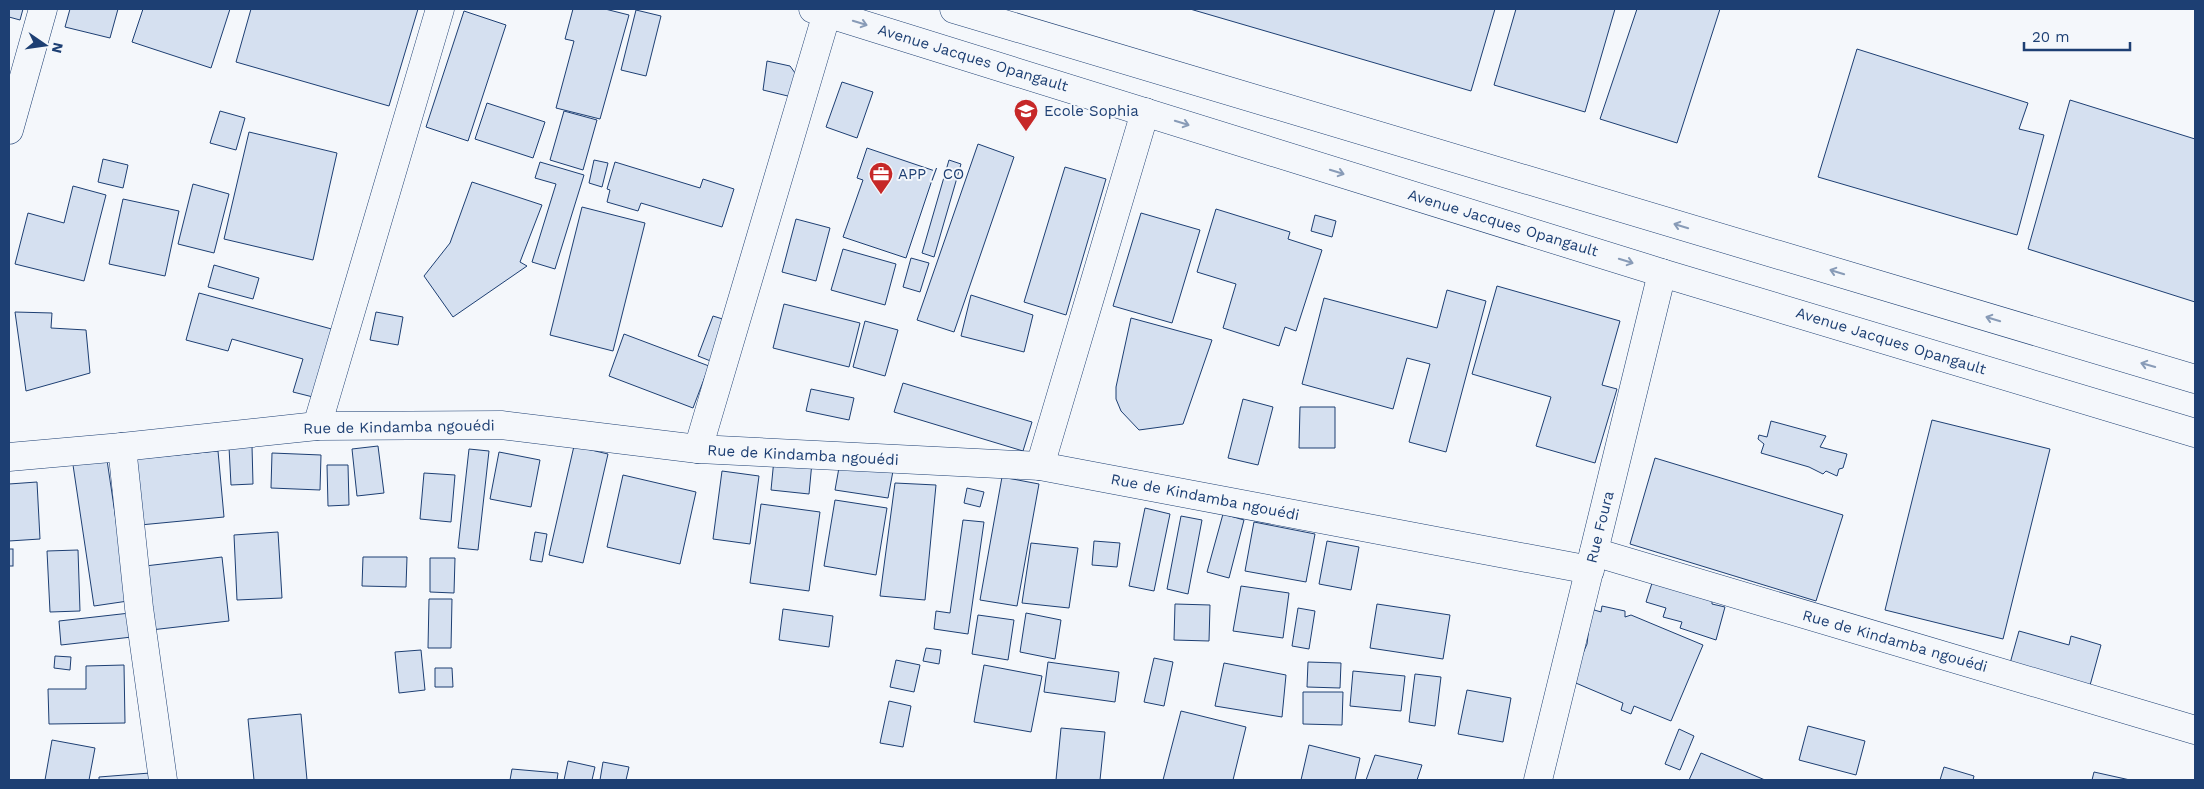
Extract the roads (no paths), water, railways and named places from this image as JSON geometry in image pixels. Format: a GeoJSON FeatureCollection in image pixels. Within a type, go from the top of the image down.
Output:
{"type":"FeatureCollection","features":[{"type":"Feature","properties":{"kind":"main road"},"geometry":{"type":"LineString","coordinates":[[9,130],[43,9]]}},
{"type":"Feature","properties":{"kind":"main road"},"geometry":{"type":"LineString","coordinates":[[317,426],[440,9]]}},
{"type":"Feature","properties":{"kind":"main road"},"geometry":{"type":"LineString","coordinates":[[954,9],[2195,379]]}},
{"type":"Feature","properties":{"kind":"main road"},"geometry":{"type":"LineString","coordinates":[[698,449],[820,11]]}},
{"type":"Feature","properties":{"kind":"main road","name":"Avenue Jacques Opangault"},"geometry":{"type":"LineString","coordinates":[[820,11],[1662,273],[2195,433]]}},
{"type":"Feature","properties":{"kind":"main road"},"geometry":{"type":"LineString","coordinates":[[1040,466],[1145,112]]}},
{"type":"Feature","properties":{"kind":"main road","name":"Rue Foura"},"geometry":{"type":"LineString","coordinates":[[1538,780],[1662,273]]}},
{"type":"Feature","properties":{"kind":"main road","name":"Rue de Kindamba ngouédi"},"geometry":{"type":"LineString","coordinates":[[9,457],[122,448],[317,426],[501,425],[698,449],[1040,466],[1592,561],[2195,730]]}},
{"type":"Feature","properties":{"kind":"main road"},"geometry":{"type":"LineString","coordinates":[[122,448],[139,608],[163,780]]}},
{"type":"Feature","properties":{"kind":"place","name":"Ecole Sophia"},"geometry":{"type":"Point","coordinates":[1026,132]}},
{"type":"Feature","properties":{"kind":"place","name":"APP / CO"},"geometry":{"type":"Point","coordinates":[881,195]}}]}
